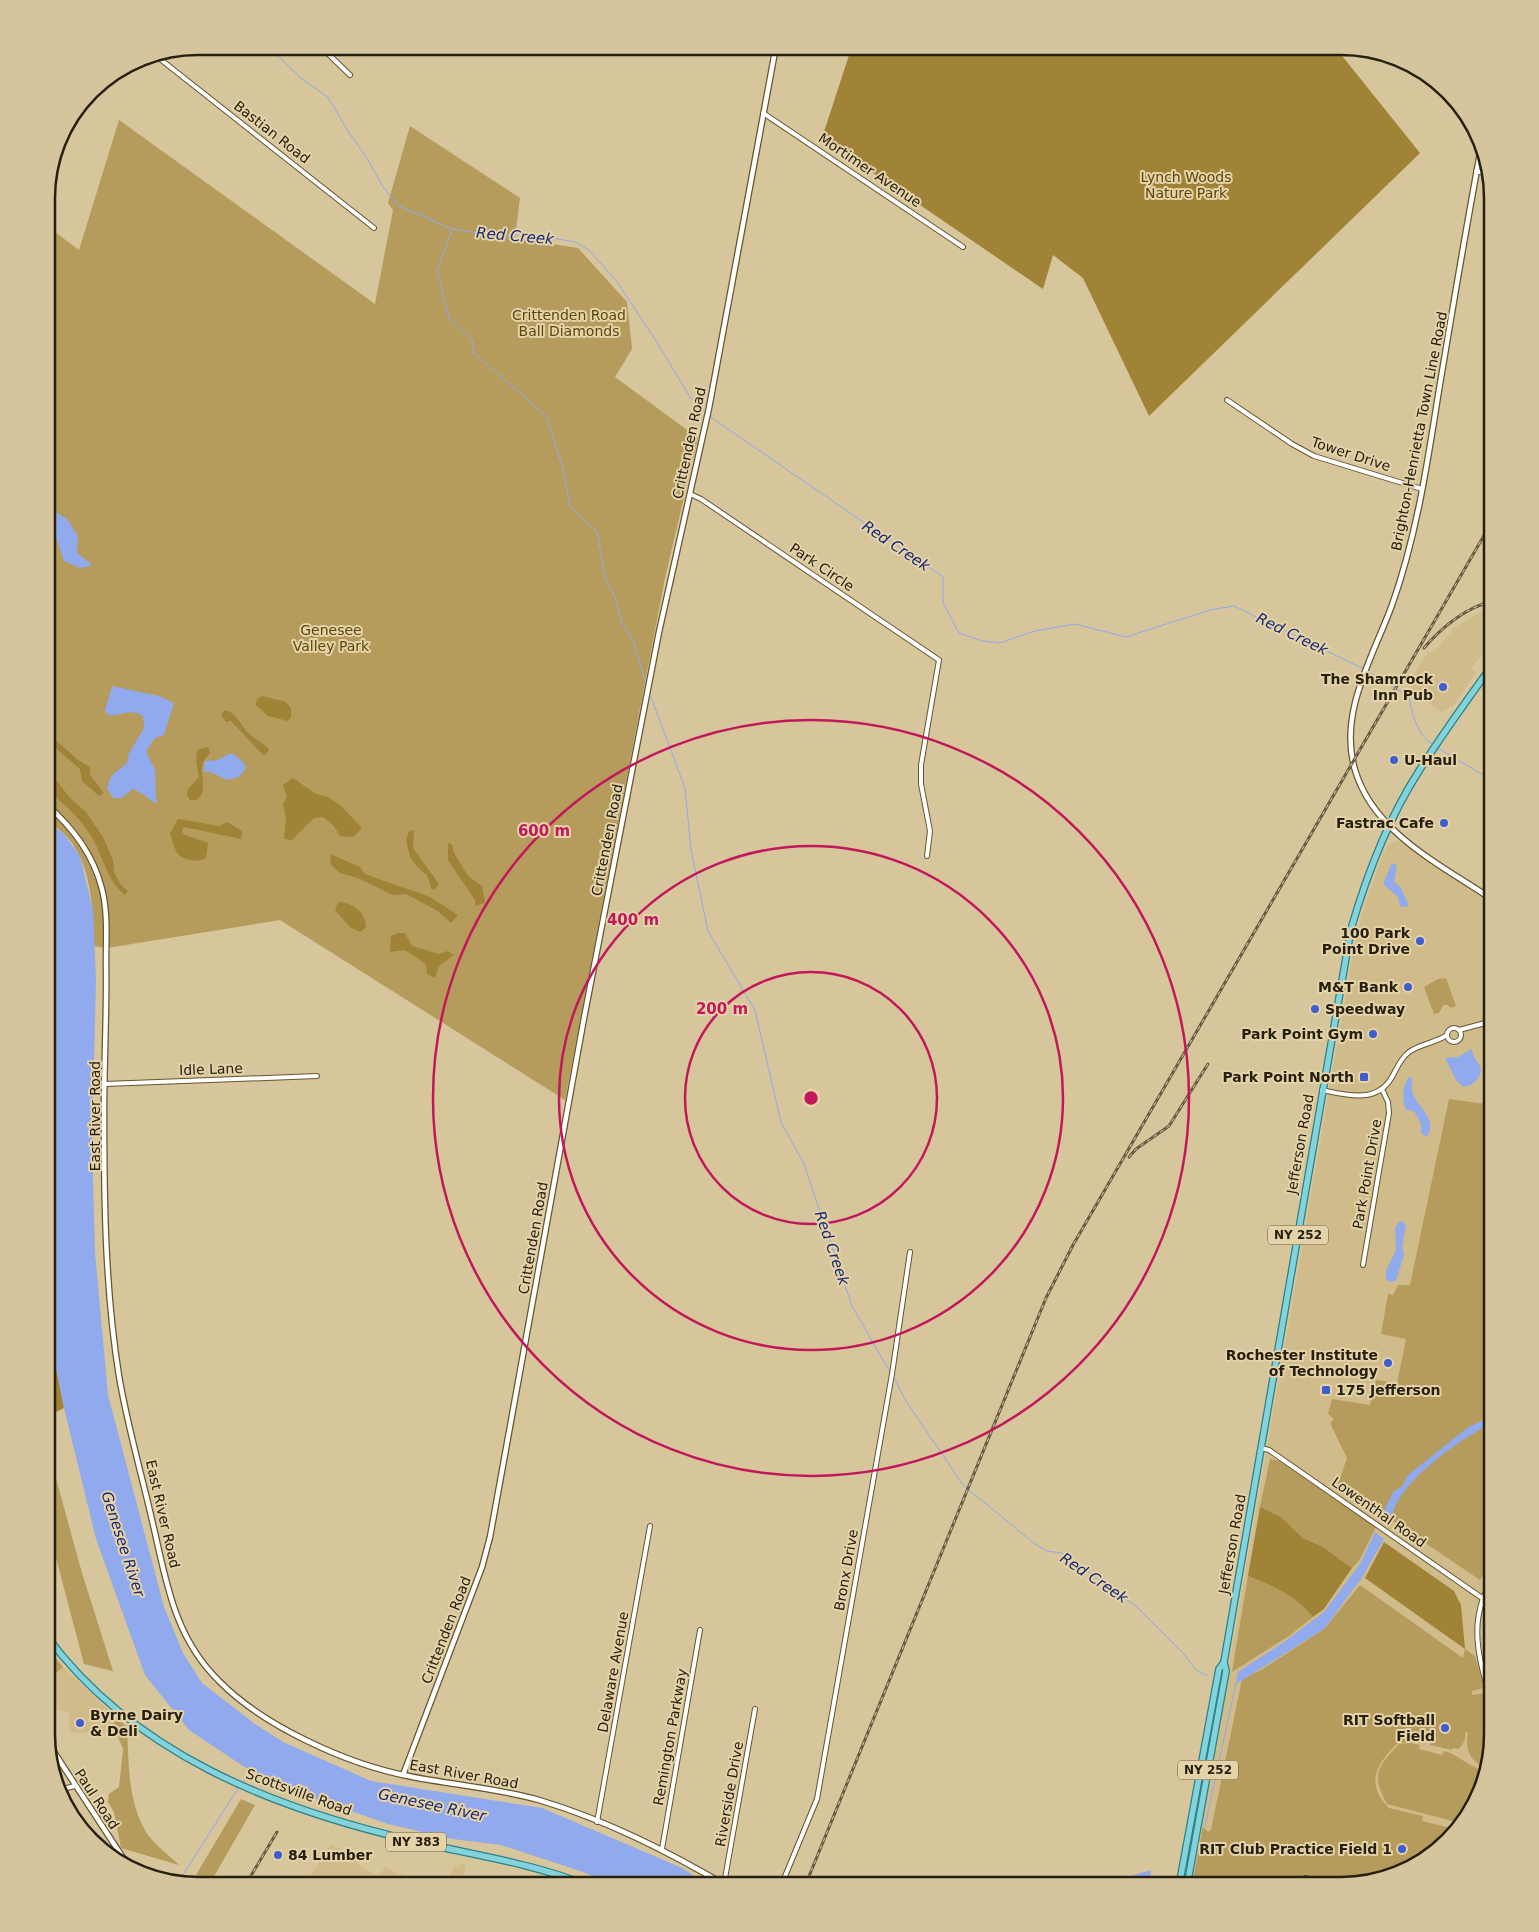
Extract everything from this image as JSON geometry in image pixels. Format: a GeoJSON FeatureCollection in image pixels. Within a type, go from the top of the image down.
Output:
{"type":"FeatureCollection","features":[{"type":"Feature","properties":{"kind":"main road","name":"Jefferson Road"},"geometry":{"type":"LineString","coordinates":[[1188,1877],[1226,1671],[1224,1662],[1351,929],[1370,869],[1408,788],[1484,677]]}},
{"type":"Feature","properties":{"kind":"main road","name":"Scottsville Road"},"geometry":{"type":"LineString","coordinates":[[55,1646],[90,1687],[133,1724],[172,1751],[232,1781],[306,1810],[370,1830],[532,1867],[562,1877]]}},
{"type":"Feature","properties":{"kind":"main road","name":"Jefferson Road"},"geometry":{"type":"LineString","coordinates":[[1180,1877],[1219,1669],[1224,1662]]}},
{"type":"Feature","properties":{"kind":"street"},"geometry":{"type":"LineString","coordinates":[[329,55],[350,75]]}},
{"type":"Feature","properties":{"kind":"street","name":"Crittenden Road"},"geometry":{"type":"LineString","coordinates":[[404,1776],[482,1567],[490,1537],[586,1010],[660,626],[709,408],[774,55]]}},
{"type":"Feature","properties":{"kind":"street","name":"Bastian Road"},"geometry":{"type":"LineString","coordinates":[[162,60],[374,228]]}},
{"type":"Feature","properties":{"kind":"street","name":"Mortimer Avenue"},"geometry":{"type":"LineString","coordinates":[[763,113],[772,116],[962,247]]}},
{"type":"Feature","properties":{"kind":"street","name":"Brighton-Henrietta Town Line Road"},"geometry":{"type":"LineString","coordinates":[[1478,159],[1422,489],[1403,572],[1362,683],[1351,723],[1353,761],[1367,799],[1389,826],[1484,894]]}},
{"type":"Feature","properties":{"kind":"street"},"geometry":{"type":"LineString","coordinates":[[1476,171],[1482,172]]}},
{"type":"Feature","properties":{"kind":"street","name":"Tower Drive"},"geometry":{"type":"LineString","coordinates":[[1227,400],[1292,444],[1314,456],[1422,489]]}},
{"type":"Feature","properties":{"kind":"street","name":"Park Circle"},"geometry":{"type":"LineString","coordinates":[[690,494],[701,499],[939,660],[921,765],[921,784],[930,832],[927,856]]}},
{"type":"Feature","properties":{"kind":"street","name":"East River Road"},"geometry":{"type":"LineString","coordinates":[[55,813],[75,833],[94,866],[104,898],[106,948],[106,1232],[120,1378],[172,1606],[190,1645],[218,1681],[257,1712],[278,1726],[324,1748],[370,1766],[404,1776],[499,1791],[539,1800],[662,1848],[712,1877]]}},
{"type":"Feature","properties":{"kind":"street"},"geometry":{"type":"LineString","coordinates":[[1322,1090],[1360,1096],[1371,1094],[1382,1089],[1408,1053],[1448,1037],[1457,1041],[1460,1033],[1484,1024]]}},
{"type":"Feature","properties":{"kind":"street"},"geometry":{"type":"LineString","coordinates":[[1448,1037],[1452,1028],[1460,1033]]}},
{"type":"Feature","properties":{"kind":"street","name":"Idle Lane"},"geometry":{"type":"LineString","coordinates":[[105,1084],[317,1076]]}},
{"type":"Feature","properties":{"kind":"street","name":"Park Point Drive"},"geometry":{"type":"LineString","coordinates":[[1363,1264],[1389,1113],[1388,1102],[1382,1089]]}},
{"type":"Feature","properties":{"kind":"street","name":"Bronx Drive"},"geometry":{"type":"LineString","coordinates":[[785,1877],[817,1799],[885,1412],[910,1252]]}},
{"type":"Feature","properties":{"kind":"street","name":"Lowenthal Road"},"geometry":{"type":"LineString","coordinates":[[1261,1448],[1269,1450],[1482,1598]]}},
{"type":"Feature","properties":{"kind":"street","name":"Delaware Avenue"},"geometry":{"type":"LineString","coordinates":[[597,1822],[650,1526]]}},
{"type":"Feature","properties":{"kind":"street"},"geometry":{"type":"LineString","coordinates":[[1484,1594],[1477,1617],[1475,1637],[1484,1671]]}},
{"type":"Feature","properties":{"kind":"street","name":"Remington Parkway"},"geometry":{"type":"LineString","coordinates":[[662,1848],[700,1630]]}},
{"type":"Feature","properties":{"kind":"street","name":"Riverside Drive"},"geometry":{"type":"LineString","coordinates":[[727,1877],[755,1709]]}},
{"type":"Feature","properties":{"kind":"street","name":"Paul Road"},"geometry":{"type":"LineString","coordinates":[[57,1758],[119,1853]]}},
{"type":"Feature","properties":{"kind":"street"},"geometry":{"type":"LineString","coordinates":[[66,1788],[75,1786]]}},
{"type":"Feature","properties":{"kind":"shaded area"},"geometry":{"type":"Polygon","coordinates":[[[1484,610],[1484,652],[1471,668],[1476,672],[1454,705],[1441,712],[1411,689],[1410,681],[1428,652],[1434,652],[1455,627],[1484,610]]]}},
{"type":"Feature","properties":{"kind":"shaded area","name":"Rochester Institute of Technology"},"geometry":{"type":"Polygon","coordinates":[[[1397,840],[1484,899],[1483,1753],[1473,1789],[1465,1806],[1449,1828],[1420,1853],[1396,1866],[1360,1876],[1193,1877],[1353,953],[1362,914],[1388,844],[1397,840]]]}},
{"type":"Feature","properties":{"kind":"shaded area"},"geometry":{"type":"Polygon","coordinates":[[[63,1667],[118,1719],[103,1733],[72,1733],[69,1728],[69,1712],[55,1710],[55,1674],[63,1667]]]}},
{"type":"Feature","properties":{"kind":"shaded area"},"geometry":{"type":"Polygon","coordinates":[[[331,1844],[359,1859],[357,1864],[378,1876],[386,1867],[400,1875],[403,1873],[406,1877],[307,1877],[308,1875],[310,1876],[331,1844]]]}},
{"type":"Feature","properties":{"kind":"shaded area"},"geometry":{"type":"Polygon","coordinates":[[[460,1863],[465,1864],[466,1868],[462,1877],[448,1877],[455,1865],[459,1866],[460,1863]]]}},
{"type":"Feature","properties":{"kind":"green space","name":"Lynch Woods Nature Park"},"geometry":{"type":"Polygon","coordinates":[[[849,55],[1341,55],[1420,153],[1149,416],[1083,278],[1053,255],[1043,289],[822,138],[849,55]]]}},
{"type":"Feature","properties":{"kind":"green space","name":"Genesee Valley Park"},"geometry":{"type":"Polygon","coordinates":[[[119,120],[375,304],[393,210],[388,203],[410,126],[520,198],[515,238],[578,248],[627,302],[632,349],[615,377],[698,438],[665,578],[565,1100],[280,920],[107,948],[94,946],[93,917],[85,871],[73,844],[55,827],[55,232],[79,250],[119,120]]]}},
{"type":"Feature","properties":{"kind":"green space"},"geometry":{"type":"Polygon","coordinates":[[[262,696],[286,702],[291,709],[291,717],[288,721],[268,716],[256,705],[257,699],[262,696]]]}},
{"type":"Feature","properties":{"kind":"green space"},"geometry":{"type":"Polygon","coordinates":[[[225,710],[232,713],[247,732],[269,749],[267,754],[263,755],[231,721],[226,722],[221,715],[225,710]]]}},
{"type":"Feature","properties":{"kind":"green space"},"geometry":{"type":"Polygon","coordinates":[[[55,740],[78,760],[90,767],[90,775],[104,793],[99,796],[82,781],[80,769],[55,748],[55,740]]]}},
{"type":"Feature","properties":{"kind":"green space"},"geometry":{"type":"Polygon","coordinates":[[[208,747],[210,753],[202,768],[202,794],[197,800],[190,800],[187,795],[188,789],[199,777],[196,761],[197,750],[208,747]]]}},
{"type":"Feature","properties":{"kind":"green space"},"geometry":{"type":"Polygon","coordinates":[[[293,778],[316,794],[328,797],[341,806],[362,828],[353,837],[340,836],[334,826],[323,817],[314,818],[292,840],[284,839],[286,819],[283,804],[287,797],[283,785],[293,778]]]}},
{"type":"Feature","properties":{"kind":"green space"},"geometry":{"type":"Polygon","coordinates":[[[55,779],[70,798],[86,812],[103,837],[113,860],[114,872],[121,885],[128,891],[125,895],[109,875],[87,829],[55,796],[55,779]]]}},
{"type":"Feature","properties":{"kind":"green space"},"geometry":{"type":"Polygon","coordinates":[[[178,819],[219,826],[227,822],[242,831],[241,839],[184,827],[182,830],[183,834],[208,843],[206,858],[196,861],[185,859],[178,854],[170,834],[178,819]]]}},
{"type":"Feature","properties":{"kind":"green space"},"geometry":{"type":"Polygon","coordinates":[[[414,830],[413,848],[439,884],[434,890],[431,888],[427,876],[412,861],[410,855],[406,840],[409,831],[414,830]]]}},
{"type":"Feature","properties":{"kind":"green space"},"geometry":{"type":"Polygon","coordinates":[[[448,843],[452,844],[454,853],[468,876],[482,886],[485,903],[475,906],[475,900],[448,860],[448,843]]]}},
{"type":"Feature","properties":{"kind":"green space"},"geometry":{"type":"Polygon","coordinates":[[[330,854],[360,867],[365,874],[430,897],[458,915],[451,923],[438,911],[406,894],[393,895],[358,878],[340,873],[331,865],[330,854]]]}},
{"type":"Feature","properties":{"kind":"green space"},"geometry":{"type":"Polygon","coordinates":[[[338,902],[349,904],[358,909],[366,927],[360,932],[350,927],[335,910],[338,902]]]}},
{"type":"Feature","properties":{"kind":"green space"},"geometry":{"type":"Polygon","coordinates":[[[405,933],[412,946],[439,954],[448,951],[454,955],[439,966],[435,978],[427,974],[426,964],[405,950],[390,952],[391,936],[405,933]]]}},
{"type":"Feature","properties":{"kind":"green space"},"geometry":{"type":"Polygon","coordinates":[[[1446,978],[1456,1006],[1451,1008],[1448,1005],[1443,1005],[1439,1013],[1434,1014],[1424,987],[1438,979],[1446,978]]]}},
{"type":"Feature","properties":{"kind":"green space"},"geometry":{"type":"Polygon","coordinates":[[[1449,1099],[1484,1104],[1484,1574],[1480,1580],[1338,1484],[1347,1458],[1330,1423],[1334,1419],[1328,1414],[1332,1399],[1370,1405],[1376,1380],[1397,1383],[1406,1339],[1381,1334],[1388,1294],[1393,1295],[1398,1285],[1410,1285],[1449,1099]]]}},
{"type":"Feature","properties":{"kind":"green space"},"geometry":{"type":"Polygon","coordinates":[[[55,1362],[64,1408],[55,1412],[55,1362]]]}},
{"type":"Feature","properties":{"kind":"green space"},"geometry":{"type":"Polygon","coordinates":[[[1270,1459],[1280,1461],[1376,1527],[1359,1561],[1352,1568],[1323,1547],[1303,1538],[1281,1517],[1260,1507],[1270,1459]]]}},
{"type":"Feature","properties":{"kind":"green space"},"geometry":{"type":"Polygon","coordinates":[[[55,1475],[82,1573],[113,1671],[84,1664],[55,1554],[55,1475]]]}},
{"type":"Feature","properties":{"kind":"green space"},"geometry":{"type":"Polygon","coordinates":[[[1260,1507],[1281,1517],[1303,1538],[1323,1547],[1352,1568],[1324,1609],[1313,1617],[1291,1597],[1248,1576],[1260,1507]]]}},
{"type":"Feature","properties":{"kind":"green space"},"geometry":{"type":"Polygon","coordinates":[[[1384,1542],[1454,1591],[1461,1605],[1465,1649],[1365,1578],[1384,1542]]]}},
{"type":"Feature","properties":{"kind":"green space"},"geometry":{"type":"Polygon","coordinates":[[[1248,1576],[1291,1597],[1313,1617],[1289,1636],[1232,1672],[1248,1576]]]}},
{"type":"Feature","properties":{"kind":"green space"},"geometry":{"type":"Polygon","coordinates":[[[1360,1585],[1463,1658],[1465,1649],[1475,1656],[1484,1688],[1472,1691],[1472,1695],[1484,1693],[1484,1734],[1480,1765],[1469,1753],[1467,1744],[1468,1733],[1465,1732],[1465,1739],[1462,1745],[1458,1749],[1453,1748],[1452,1750],[1430,1745],[1431,1742],[1421,1740],[1420,1743],[1398,1743],[1384,1758],[1376,1774],[1377,1790],[1381,1799],[1389,1808],[1423,1816],[1422,1821],[1449,1828],[1435,1842],[1413,1858],[1396,1866],[1360,1876],[1195,1877],[1203,1827],[1208,1832],[1211,1830],[1242,1679],[1261,1670],[1324,1629],[1360,1585]]]}},
{"type":"Feature","properties":{"kind":"green space"},"geometry":{"type":"Polygon","coordinates":[[[55,1658],[63,1667],[55,1674],[55,1658]]]}},
{"type":"Feature","properties":{"kind":"green space"},"geometry":{"type":"Polygon","coordinates":[[[118,1719],[127,1727],[130,1783],[141,1823],[151,1839],[179,1865],[121,1848],[114,1812],[108,1802],[109,1794],[119,1787],[123,1749],[113,1724],[118,1719]]]}},
{"type":"Feature","properties":{"kind":"green space"},"geometry":{"type":"Polygon","coordinates":[[[1411,1743],[1420,1745],[1419,1749],[1442,1755],[1444,1751],[1480,1769],[1465,1806],[1454,1821],[1387,1804],[1379,1785],[1379,1772],[1386,1759],[1399,1744],[1411,1743]]]}},
{"type":"Feature","properties":{"kind":"green space"},"geometry":{"type":"Polygon","coordinates":[[[241,1799],[255,1805],[214,1877],[199,1877],[196,1875],[241,1799]]]}},
{"type":"Feature","properties":{"kind":"water"},"geometry":{"type":"Polygon","coordinates":[[[55,512],[67,519],[78,536],[77,553],[91,566],[80,568],[64,561],[56,537],[55,512]]]}},
{"type":"Feature","properties":{"kind":"water"},"geometry":{"type":"Polygon","coordinates":[[[112,686],[159,696],[174,703],[164,735],[155,738],[146,751],[155,770],[156,799],[158,800],[155,803],[133,789],[121,798],[113,798],[107,788],[111,776],[127,763],[129,753],[144,728],[143,716],[138,713],[130,712],[108,715],[105,711],[112,686]]]}},
{"type":"Feature","properties":{"kind":"water"},"geometry":{"type":"Polygon","coordinates":[[[228,754],[234,754],[244,763],[246,768],[239,777],[227,780],[213,773],[203,771],[205,761],[218,760],[228,754]]]}},
{"type":"Feature","properties":{"kind":"water","name":"Genesee River"},"geometry":{"type":"Polygon","coordinates":[[[55,828],[63,833],[80,856],[93,910],[96,981],[92,1140],[95,1253],[108,1395],[164,1607],[183,1653],[202,1683],[255,1724],[283,1742],[371,1781],[542,1808],[682,1868],[696,1877],[595,1877],[501,1845],[453,1839],[388,1824],[285,1788],[243,1766],[189,1730],[145,1675],[96,1539],[64,1408],[55,1362],[55,828]]]}},
{"type":"Feature","properties":{"kind":"water"},"geometry":{"type":"Polygon","coordinates":[[[1392,863],[1397,865],[1394,882],[1401,888],[1409,906],[1400,907],[1398,897],[1383,884],[1392,863]]]}},
{"type":"Feature","properties":{"kind":"water"},"geometry":{"type":"Polygon","coordinates":[[[1472,1049],[1473,1055],[1481,1068],[1476,1081],[1463,1087],[1456,1080],[1445,1058],[1458,1057],[1472,1049]]]}},
{"type":"Feature","properties":{"kind":"water"},"geometry":{"type":"Polygon","coordinates":[[[1409,1077],[1412,1078],[1413,1094],[1429,1119],[1430,1131],[1427,1137],[1421,1133],[1421,1124],[1414,1111],[1406,1110],[1403,1097],[1404,1088],[1409,1077]]]}},
{"type":"Feature","properties":{"kind":"water"},"geometry":{"type":"Polygon","coordinates":[[[1403,1221],[1406,1225],[1402,1247],[1404,1254],[1396,1281],[1390,1282],[1386,1279],[1386,1271],[1396,1250],[1395,1228],[1399,1222],[1403,1221]]]}},
{"type":"Feature","properties":{"kind":"water"},"geometry":{"type":"Polygon","coordinates":[[[1484,1420],[1484,1428],[1464,1439],[1416,1478],[1403,1493],[1395,1508],[1392,1521],[1382,1515],[1393,1492],[1402,1486],[1408,1475],[1467,1428],[1484,1420]]]}},
{"type":"Feature","properties":{"kind":"water"},"geometry":{"type":"Polygon","coordinates":[[[1375,1532],[1384,1539],[1363,1576],[1324,1629],[1236,1684],[1238,1672],[1284,1642],[1324,1612],[1360,1564],[1375,1532]]]}},
{"type":"Feature","properties":{"kind":"water"},"geometry":{"type":"Polygon","coordinates":[[[1151,1870],[1150,1877],[1128,1877],[1151,1870]]]}},
{"type":"Feature","properties":{"kind":"waterway","name":"Red Creek"},"geometry":{"type":"LineString","coordinates":[[277,55],[303,80],[328,97],[383,187],[399,206],[452,229],[491,235],[533,235],[576,242],[589,250],[617,282],[690,397],[706,413]]}},
{"type":"Feature","properties":{"kind":"waterway","name":"Red Creek"},"geometry":{"type":"LineString","coordinates":[[452,230],[437,271],[449,318],[472,340],[474,353],[546,416],[563,468],[570,505],[580,517],[597,531],[605,578],[615,597],[622,623],[633,640],[645,680]]}},
{"type":"Feature","properties":{"kind":"waterway","name":"Red Creek"},"geometry":{"type":"LineString","coordinates":[[709,416],[943,577],[943,603],[959,633],[982,641],[1000,643],[1035,631],[1075,624],[1126,637],[1210,610],[1234,606],[1364,669]]}},
{"type":"Feature","properties":{"kind":"waterway","name":"Red Creek"},"geometry":{"type":"LineString","coordinates":[[1368,671],[1409,697],[1419,729],[1422,735],[1432,744]]}},
{"type":"Feature","properties":{"kind":"waterway","name":"Red Creek"},"geometry":{"type":"LineString","coordinates":[[651,697],[685,788],[691,850],[708,931],[755,1010],[781,1122],[804,1164],[852,1306],[890,1372]]}},
{"type":"Feature","properties":{"kind":"waterway","name":"Red Creek"},"geometry":{"type":"LineString","coordinates":[[1438,748],[1484,776]]}},
{"type":"Feature","properties":{"kind":"waterway","name":"Red Creek"},"geometry":{"type":"LineString","coordinates":[[893,1375],[904,1398],[963,1485],[1035,1544],[1047,1551],[1062,1553],[1137,1607],[1183,1653],[1197,1671],[1207,1675]]}},
{"type":"Feature","properties":{"kind":"waterway","name":"Red Creek"},"geometry":{"type":"LineString","coordinates":[[1205,1826],[1236,1683]]}},
{"type":"Feature","properties":{"kind":"waterway"},"geometry":{"type":"LineString","coordinates":[[241,1784],[253,1771]]}},
{"type":"Feature","properties":{"kind":"waterway"},"geometry":{"type":"LineString","coordinates":[[182,1876],[239,1787]]}},
{"type":"Feature","properties":{"kind":"railway"},"geometry":{"type":"LineString","coordinates":[[809,1877],[1046,1298],[1073,1245],[1484,536]]}},
{"type":"Feature","properties":{"kind":"railway"},"geometry":{"type":"LineString","coordinates":[[1424,648],[1455,619],[1484,604]]}},
{"type":"Feature","properties":{"kind":"railway"},"geometry":{"type":"LineString","coordinates":[[1129,1157],[1136,1149],[1169,1126],[1208,1064]]}},
{"type":"Feature","properties":{"kind":"railway"},"geometry":{"type":"LineString","coordinates":[[250,1877],[277,1832]]}},
{"type":"Feature","properties":{"kind":"place","name":"The Shamrock Inn Pub"},"geometry":{"type":"Point","coordinates":[1443,687]}},
{"type":"Feature","properties":{"kind":"place","name":"U-Haul"},"geometry":{"type":"Point","coordinates":[1394,760]}},
{"type":"Feature","properties":{"kind":"place","name":"Fastrac Cafe"},"geometry":{"type":"Point","coordinates":[1444,823]}},
{"type":"Feature","properties":{"kind":"place","name":"100 Park Point Drive"},"geometry":{"type":"Point","coordinates":[1420,941]}},
{"type":"Feature","properties":{"kind":"place","name":"M&T Bank"},"geometry":{"type":"Point","coordinates":[1408,987]}},
{"type":"Feature","properties":{"kind":"place","name":"Speedway"},"geometry":{"type":"Point","coordinates":[1315,1009]}},
{"type":"Feature","properties":{"kind":"place","name":"Park Point Gym"},"geometry":{"type":"Point","coordinates":[1373,1034]}},
{"type":"Feature","properties":{"kind":"place","name":"Park Point North"},"geometry":{"type":"Point","coordinates":[1364,1077]}},
{"type":"Feature","properties":{"kind":"place","name":"Rochester Institute of Technology"},"geometry":{"type":"Point","coordinates":[1388,1363]}},
{"type":"Feature","properties":{"kind":"place","name":"175 Jefferson"},"geometry":{"type":"Point","coordinates":[1326,1390]}},
{"type":"Feature","properties":{"kind":"place","name":"Byrne Dairy & Deli"},"geometry":{"type":"Point","coordinates":[80,1723]}},
{"type":"Feature","properties":{"kind":"place","name":"RIT Softball Field"},"geometry":{"type":"Point","coordinates":[1445,1728]}},
{"type":"Feature","properties":{"kind":"place","name":"RIT Club Practice Field 1"},"geometry":{"type":"Point","coordinates":[1402,1849]}},
{"type":"Feature","properties":{"kind":"place","name":"84 Lumber"},"geometry":{"type":"Point","coordinates":[278,1855]}},
{"type":"Feature","properties":{"kind":"park label","name":"Crittenden Road Ball Diamonds"},"geometry":{"type":"Point","coordinates":[569,324]}}]}
